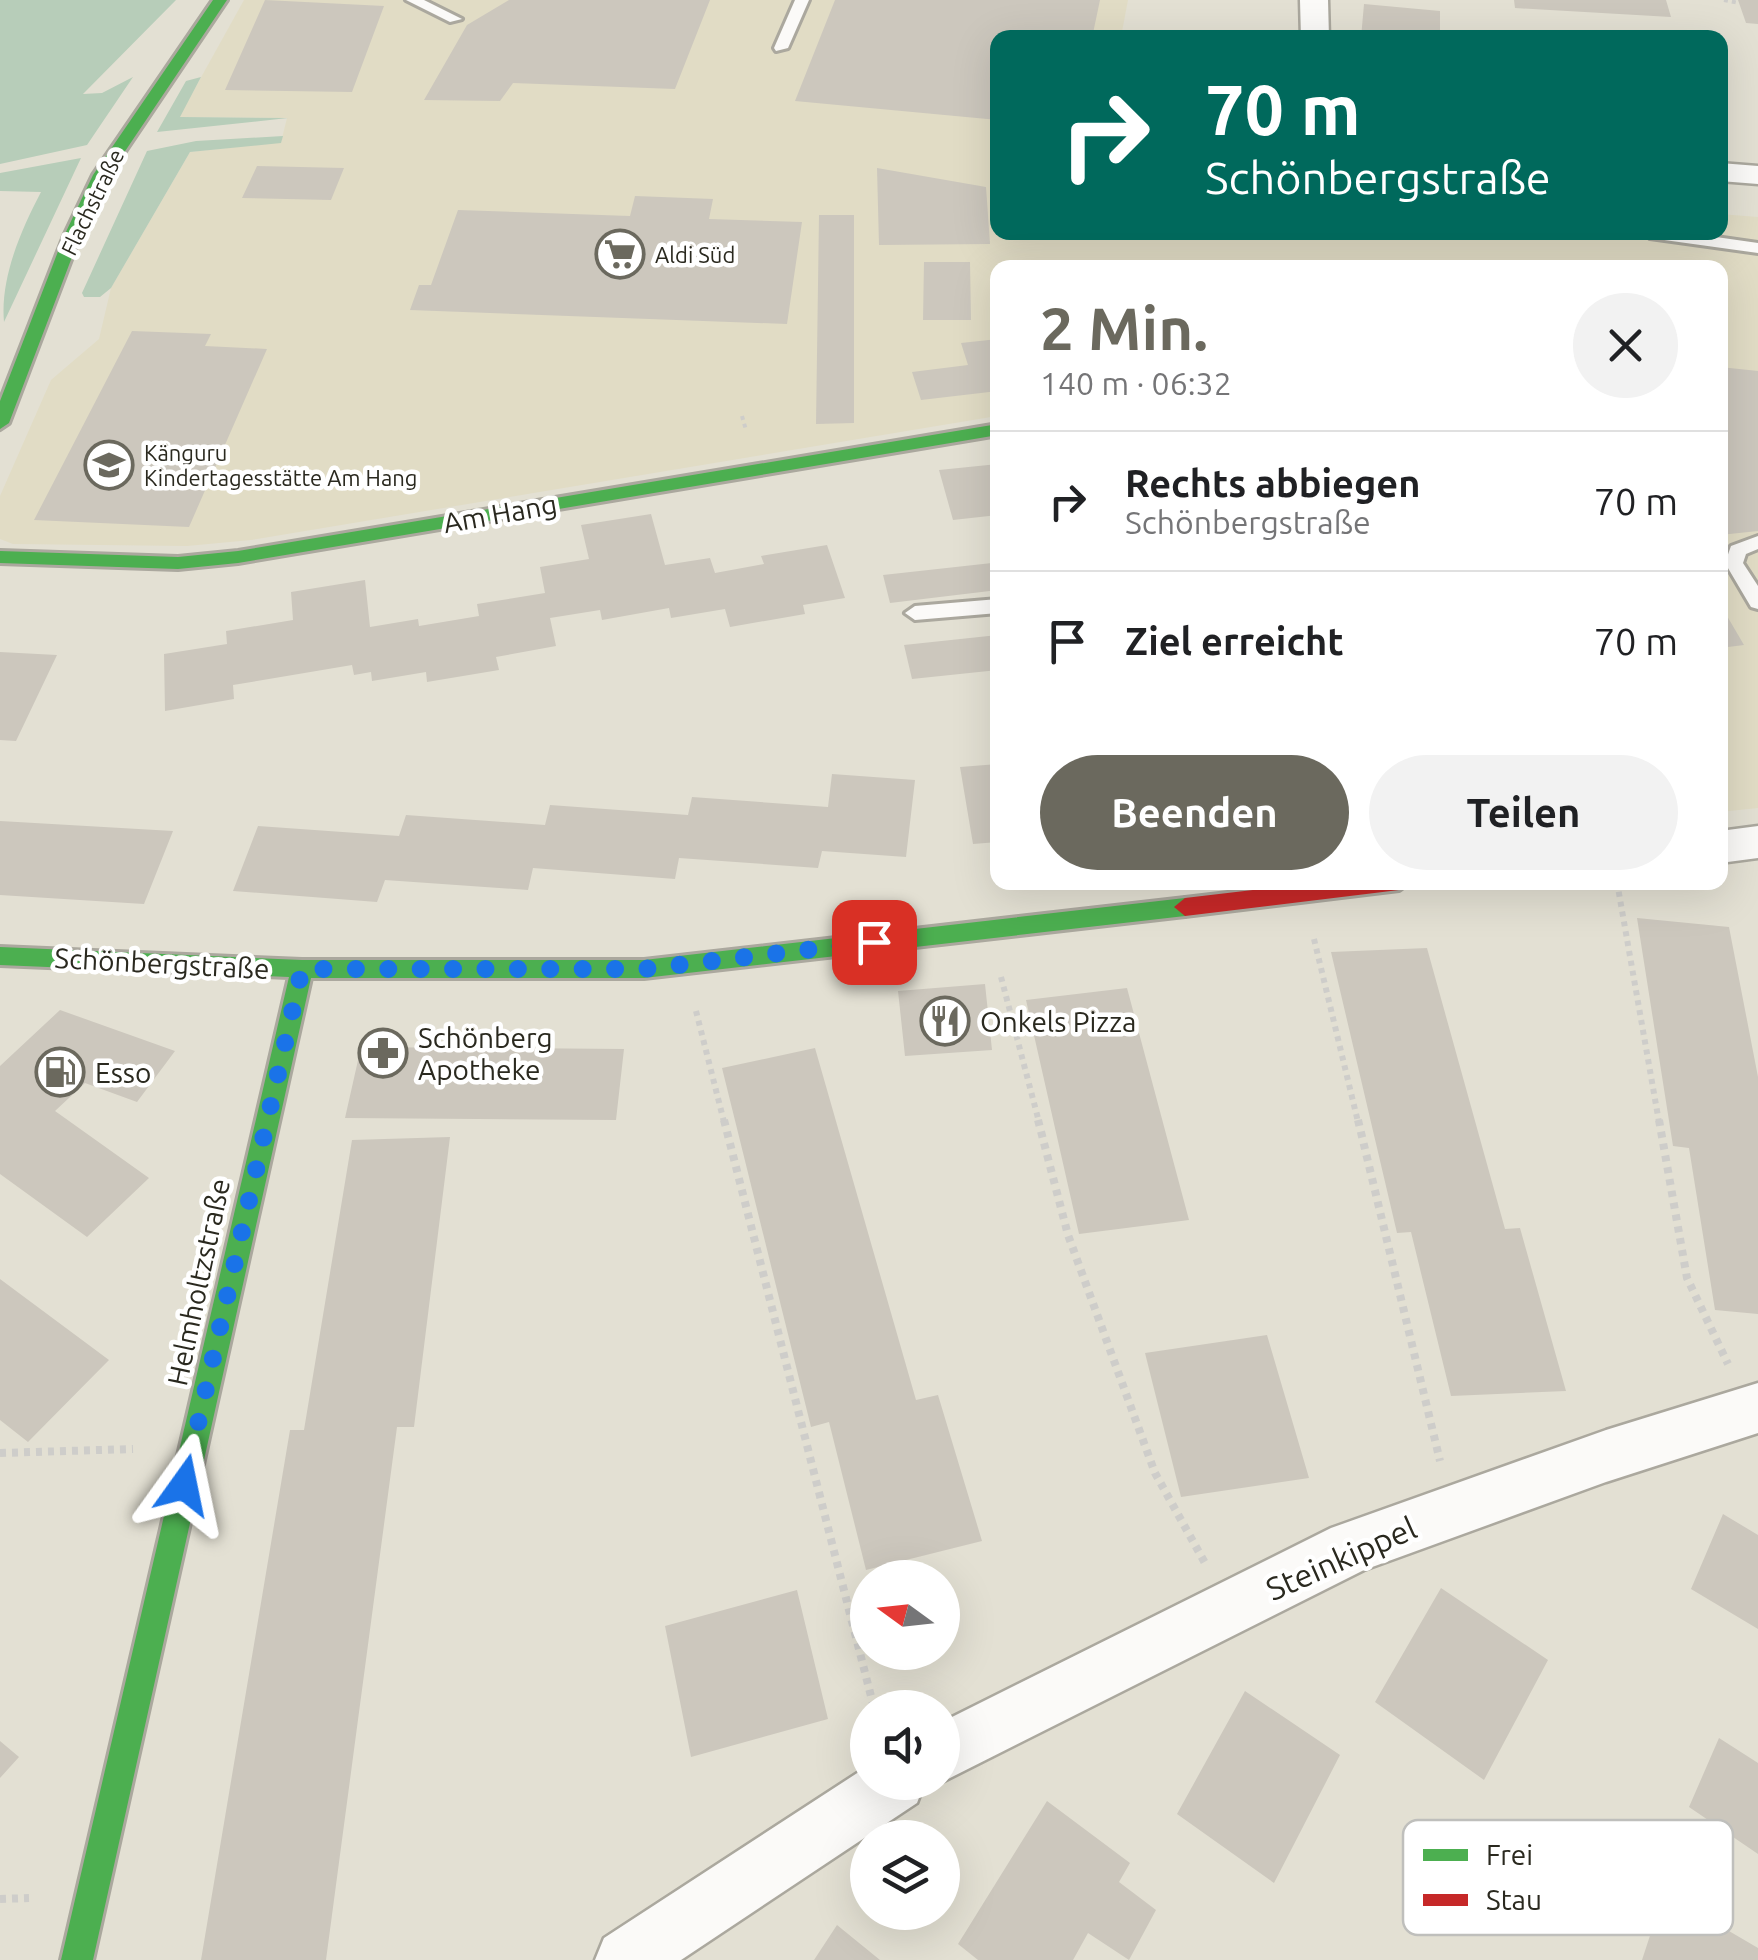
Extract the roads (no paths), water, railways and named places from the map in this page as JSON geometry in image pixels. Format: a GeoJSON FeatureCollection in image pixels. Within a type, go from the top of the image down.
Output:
{"type":"FeatureCollection","features":[{"type":"Feature","properties":{"kind":"street","name":"Flachstraße"},"geometry":{"type":"LineString","coordinates":[[0,423],[66,252],[101,175],[220,0]]}},
{"type":"Feature","properties":{"kind":"street"},"geometry":{"type":"LineString","coordinates":[[1314,0],[1314,30]]}},
{"type":"Feature","properties":{"kind":"street"},"geometry":{"type":"LineString","coordinates":[[1728,173],[1758,175]]}},
{"type":"Feature","properties":{"kind":"street","name":"Am Hang"},"geometry":{"type":"LineString","coordinates":[[0,557],[178,563],[238,558],[990,430]]}},
{"type":"Feature","properties":{"kind":"street"},"geometry":{"type":"LineString","coordinates":[[1728,846],[1758,842]]}},
{"type":"Feature","properties":{"kind":"street","name":"Schönbergstraße"},"geometry":{"type":"LineString","coordinates":[[0,956],[302,969],[644,969],[1284,890]]}},
{"type":"Feature","properties":{"kind":"street","name":"Helmholtzstraße"},"geometry":{"type":"LineString","coordinates":[[78,1960],[302,969]]}},
{"type":"Feature","properties":{"kind":"street","name":"Steinkippel"},"geometry":{"type":"LineString","coordinates":[[960,1744],[1351,1547],[1754,1409]]}},
{"type":"Feature","properties":{"kind":"street"},"geometry":{"type":"LineString","coordinates":[[626,1960],[869,1800]]}},
{"type":"Feature","properties":{"kind":"lane"},"geometry":{"type":"LineString","coordinates":[[413,0],[455,19]]}},
{"type":"Feature","properties":{"kind":"lane"},"geometry":{"type":"LineString","coordinates":[[781,48],[802,0]]}},
{"type":"Feature","properties":{"kind":"lane"},"geometry":{"type":"LineString","coordinates":[[1700,240],[1758,248]]}},
{"type":"Feature","properties":{"kind":"lane"},"geometry":{"type":"LineString","coordinates":[[1758,542],[1738,550],[1734,564],[1758,602]]}},
{"type":"Feature","properties":{"kind":"lane"},"geometry":{"type":"LineString","coordinates":[[915,613],[990,607]]}},
{"type":"Feature","properties":{"kind":"place","name":"Aldi Süd"},"geometry":{"type":"Point","coordinates":[620,254]}},
{"type":"Feature","properties":{"kind":"place","name":"Känguru Kindertagesstätte Am Hang"},"geometry":{"type":"Point","coordinates":[109,465]}},
{"type":"Feature","properties":{"kind":"place","name":"Onkels Pizza"},"geometry":{"type":"Point","coordinates":[945,1021]}},
{"type":"Feature","properties":{"kind":"place","name":"Schönberg Apotheke"},"geometry":{"type":"Point","coordinates":[383,1053]}},
{"type":"Feature","properties":{"kind":"place","name":"Esso"},"geometry":{"type":"Point","coordinates":[60,1072]}}]}
